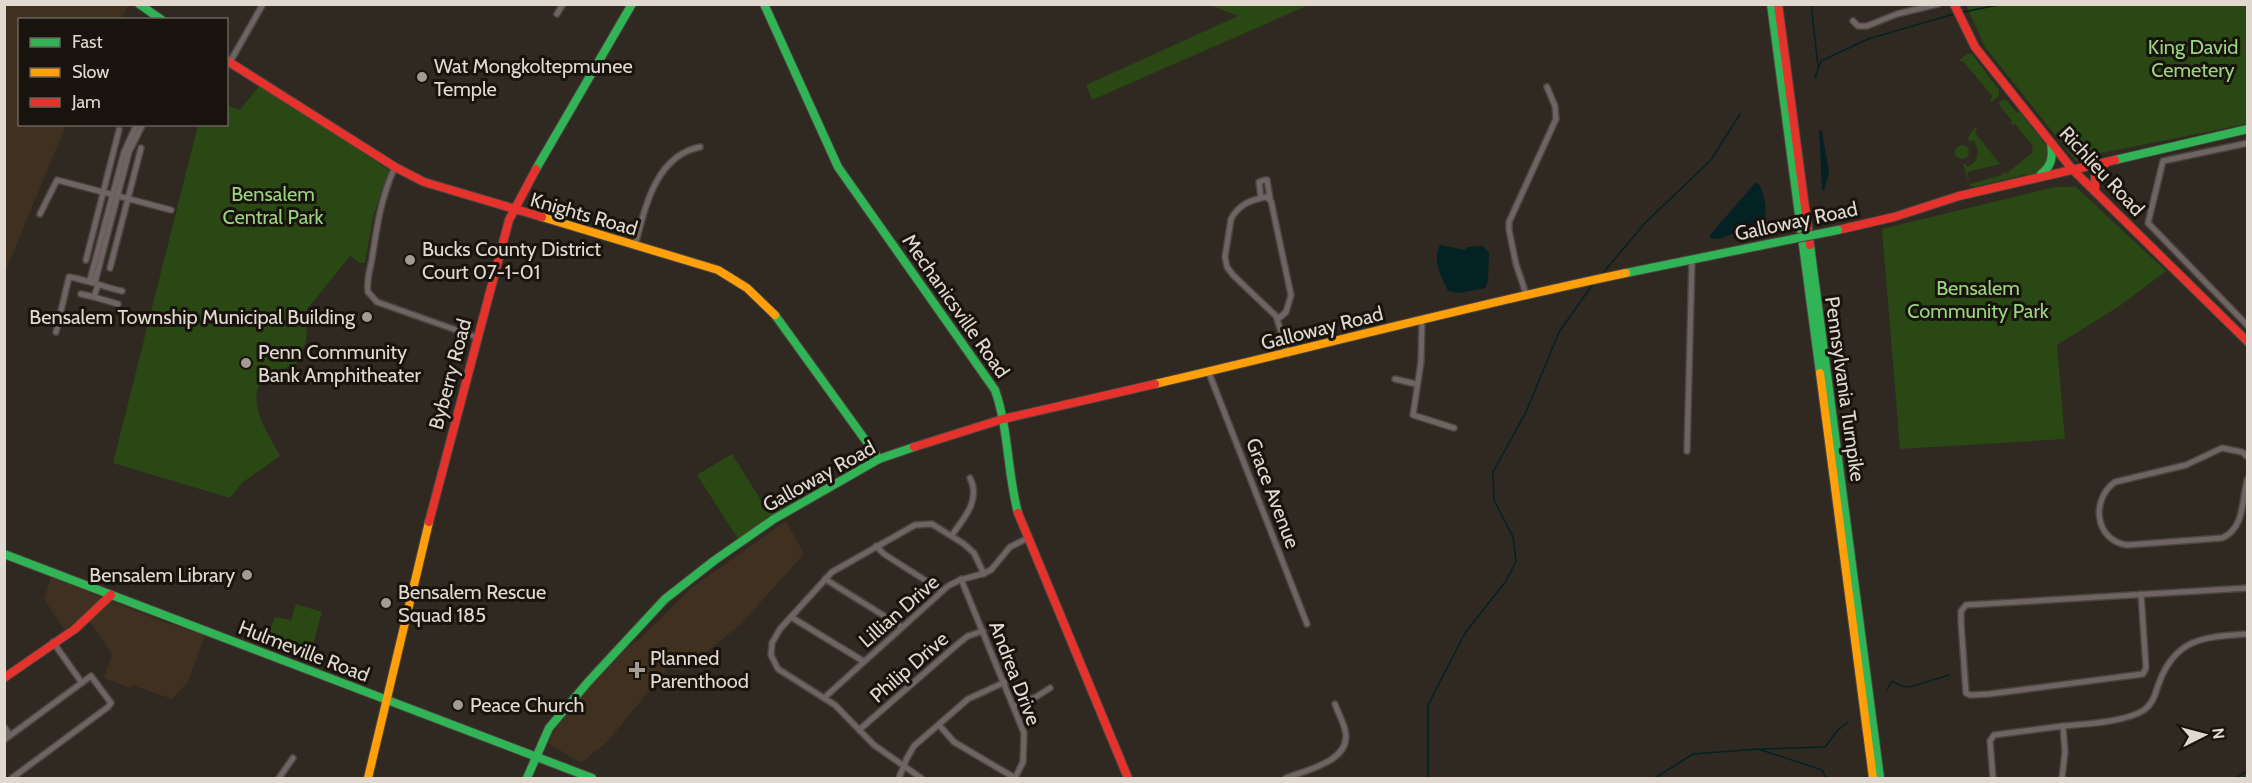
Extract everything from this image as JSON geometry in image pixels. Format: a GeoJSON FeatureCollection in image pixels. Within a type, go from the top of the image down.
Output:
{"type":"FeatureCollection","features":[{"type":"Feature","properties":{"kind":"main road"},"geometry":{"type":"LineString","coordinates":[[139,4],[159,18]]}},
{"type":"Feature","properties":{"kind":"main road","name":"Byberry Road"},"geometry":{"type":"LineString","coordinates":[[368,778],[439,481],[476,337],[513,210],[632,4]]}},
{"type":"Feature","properties":{"kind":"main road","name":"Mechanicsville Road"},"geometry":{"type":"LineString","coordinates":[[764,4],[832,157],[993,387],[1000,403],[1003,419],[1014,501],[1128,778]]}},
{"type":"Feature","properties":{"kind":"main road","name":"Pennsylvania Turnpike"},"geometry":{"type":"LineString","coordinates":[[1770,4],[1873,778]]}},
{"type":"Feature","properties":{"kind":"main road","name":"Pennsylvania Turnpike"},"geometry":{"type":"LineString","coordinates":[[1778,4],[1880,778]]}},
{"type":"Feature","properties":{"kind":"main road","name":"Richlieu Road"},"geometry":{"type":"LineString","coordinates":[[1954,4],[1975,47],[2072,169],[2247,342]]}},
{"type":"Feature","properties":{"kind":"main road","name":"Knights Road"},"geometry":{"type":"LineString","coordinates":[[228,61],[395,167],[424,182],[718,270],[740,281],[773,312],[879,459]]}},
{"type":"Feature","properties":{"kind":"main road","name":"Galloway Road"},"geometry":{"type":"LineString","coordinates":[[527,778],[544,735],[627,639],[673,591],[774,519],[879,459],[1003,419],[1209,373],[1526,294],[1894,217],[1959,196],[2247,129]]}},
{"type":"Feature","properties":{"kind":"main road"},"geometry":{"type":"LineString","coordinates":[[2033,178],[2050,166],[2053,155],[2051,142]]}},
{"type":"Feature","properties":{"kind":"main road"},"geometry":{"type":"LineString","coordinates":[[2095,190],[2093,181],[2095,173],[2112,159]]}},
{"type":"Feature","properties":{"kind":"main road","name":"Hulmeville Road"},"geometry":{"type":"LineString","coordinates":[[4,554],[592,778]]}},
{"type":"Feature","properties":{"kind":"main road"},"geometry":{"type":"LineString","coordinates":[[4,678],[98,609],[111,595]]}},
{"type":"Feature","properties":{"kind":"street"},"geometry":{"type":"LineString","coordinates":[[228,61],[263,4]]}},
{"type":"Feature","properties":{"kind":"street"},"geometry":{"type":"LineString","coordinates":[[557,14],[563,4]]}},
{"type":"Feature","properties":{"kind":"street"},"geometry":{"type":"LineString","coordinates":[[1853,21],[1858,26],[1868,26],[1897,14],[1938,4]]}},
{"type":"Feature","properties":{"kind":"street"},"geometry":{"type":"LineString","coordinates":[[1526,294],[1516,264],[1509,226],[1514,209],[1556,119],[1555,106],[1547,87]]}},
{"type":"Feature","properties":{"kind":"street"},"geometry":{"type":"LineString","coordinates":[[94,297],[94,282],[124,152],[136,126]]}},
{"type":"Feature","properties":{"kind":"street"},"geometry":{"type":"LineString","coordinates":[[115,196],[129,152],[142,126]]}},
{"type":"Feature","properties":{"kind":"street"},"geometry":{"type":"LineString","coordinates":[[86,260],[119,130]]}},
{"type":"Feature","properties":{"kind":"street"},"geometry":{"type":"LineString","coordinates":[[2247,143],[2163,161],[2148,222],[2247,326]]}},
{"type":"Feature","properties":{"kind":"street"},"geometry":{"type":"LineString","coordinates":[[636,246],[649,193],[665,168],[688,149],[700,147]]}},
{"type":"Feature","properties":{"kind":"street"},"geometry":{"type":"LineString","coordinates":[[110,268],[141,148]]}},
{"type":"Feature","properties":{"kind":"street"},"geometry":{"type":"LineString","coordinates":[[395,167],[380,207],[368,279],[368,292],[377,302],[476,337]]}},
{"type":"Feature","properties":{"kind":"street"},"geometry":{"type":"LineString","coordinates":[[40,214],[57,180],[171,210]]}},
{"type":"Feature","properties":{"kind":"street"},"geometry":{"type":"LineString","coordinates":[[1261,198],[1259,182],[1267,180],[1291,295],[1286,312],[1278,319]]}},
{"type":"Feature","properties":{"kind":"street"},"geometry":{"type":"LineString","coordinates":[[1270,198],[1261,198],[1243,204],[1233,215],[1226,261],[1233,275],[1278,319],[1288,354]]}},
{"type":"Feature","properties":{"kind":"street"},"geometry":{"type":"LineString","coordinates":[[1687,451],[1692,260]]}},
{"type":"Feature","properties":{"kind":"street"},"geometry":{"type":"LineString","coordinates":[[56,332],[69,277],[122,291]]}},
{"type":"Feature","properties":{"kind":"street"},"geometry":{"type":"LineString","coordinates":[[2200,294],[2208,286]]}},
{"type":"Feature","properties":{"kind":"street"},"geometry":{"type":"LineString","coordinates":[[81,294],[118,304]]}},
{"type":"Feature","properties":{"kind":"street"},"geometry":{"type":"LineString","coordinates":[[1422,320],[1421,362],[1413,415],[1454,428]]}},
{"type":"Feature","properties":{"kind":"street","name":"Grace Avenue"},"geometry":{"type":"LineString","coordinates":[[1209,373],[1307,624]]}},
{"type":"Feature","properties":{"kind":"street"},"geometry":{"type":"LineString","coordinates":[[1395,379],[1416,384]]}},
{"type":"Feature","properties":{"kind":"street"},"geometry":{"type":"LineString","coordinates":[[2247,457],[2242,452],[2222,448],[2186,465],[2115,482],[2106,489],[2101,499],[2102,526],[2106,536],[2116,543],[2127,545],[2222,538],[2228,535],[2238,523],[2247,478]]}},
{"type":"Feature","properties":{"kind":"street"},"geometry":{"type":"LineString","coordinates":[[952,535],[974,499],[975,490],[970,478]]}},
{"type":"Feature","properties":{"kind":"street"},"geometry":{"type":"LineString","coordinates":[[921,778],[874,745],[842,712],[824,698],[782,672],[773,662],[770,652],[772,643],[791,617],[825,579],[840,566],[910,527],[922,523],[932,524],[952,535],[974,553],[984,574],[991,570],[1010,547],[1028,538]]}},
{"type":"Feature","properties":{"kind":"street"},"geometry":{"type":"LineString","coordinates":[[876,546],[884,554],[942,591]]}},
{"type":"Feature","properties":{"kind":"street","name":"Lillian Drive"},"geometry":{"type":"LineString","coordinates":[[824,698],[942,591],[961,579],[984,574]]}},
{"type":"Feature","properties":{"kind":"street"},"geometry":{"type":"LineString","coordinates":[[825,579],[902,627]]}},
{"type":"Feature","properties":{"kind":"street","name":"Andrea Drive"},"geometry":{"type":"LineString","coordinates":[[961,579],[1024,733],[1023,762],[1015,778]]}},
{"type":"Feature","properties":{"kind":"street"},"geometry":{"type":"LineString","coordinates":[[2140,594],[2146,668],[2143,674],[1989,694],[1966,693],[1960,622],[1961,611],[1966,605],[2140,594],[2247,588]]}},
{"type":"Feature","properties":{"kind":"street"},"geometry":{"type":"LineString","coordinates":[[791,617],[863,661]]}},
{"type":"Feature","properties":{"kind":"street","name":"Philip Drive"},"geometry":{"type":"LineString","coordinates":[[859,730],[959,643],[968,636],[983,631]]}},
{"type":"Feature","properties":{"kind":"street"},"geometry":{"type":"LineString","coordinates":[[1993,778],[1989,741],[1994,735],[2115,719],[2140,712],[2155,697],[2166,667],[2182,648],[2207,637],[2247,634]]}},
{"type":"Feature","properties":{"kind":"street"},"geometry":{"type":"LineString","coordinates":[[53,642],[82,683]]}},
{"type":"Feature","properties":{"kind":"street"},"geometry":{"type":"LineString","coordinates":[[4,740],[91,676],[111,703],[108,708],[12,778]]}},
{"type":"Feature","properties":{"kind":"street"},"geometry":{"type":"LineString","coordinates":[[899,778],[914,746],[968,699],[1005,682]]}},
{"type":"Feature","properties":{"kind":"street"},"geometry":{"type":"LineString","coordinates":[[1014,706],[1050,688]]}},
{"type":"Feature","properties":{"kind":"street"},"geometry":{"type":"LineString","coordinates":[[1286,778],[1334,758],[1344,748],[1346,732],[1335,704]]}},
{"type":"Feature","properties":{"kind":"street"},"geometry":{"type":"LineString","coordinates":[[939,725],[954,742],[1015,778]]}},
{"type":"Feature","properties":{"kind":"street"},"geometry":{"type":"LineString","coordinates":[[2062,778],[2065,752],[2063,726]]}},
{"type":"Feature","properties":{"kind":"street"},"geometry":{"type":"LineString","coordinates":[[4,727],[10,735]]}},
{"type":"Feature","properties":{"kind":"street"},"geometry":{"type":"LineString","coordinates":[[279,778],[293,758]]}},
{"type":"Feature","properties":{"kind":"shaded area"},"geometry":{"type":"Polygon","coordinates":[[[4,5],[129,5],[122,18],[18,18],[18,126],[66,126],[6,270],[4,267],[4,5]]]}},
{"type":"Feature","properties":{"kind":"shaded area"},"geometry":{"type":"Polygon","coordinates":[[[786,521],[804,554],[740,625],[683,671],[668,668],[607,742],[581,763],[548,743],[572,706],[628,647],[643,636],[691,588],[786,521]]]}},
{"type":"Feature","properties":{"kind":"shaded area"},"geometry":{"type":"Polygon","coordinates":[[[51,577],[161,621],[205,635],[188,682],[172,699],[104,678],[112,654],[85,615],[64,630],[44,599],[51,577]]]}},
{"type":"Feature","properties":{"kind":"green space"},"geometry":{"type":"Polygon","coordinates":[[[1209,5],[1309,5],[1092,100],[1086,85],[1238,16],[1209,5]]]}},
{"type":"Feature","properties":{"kind":"green space","name":"King David Cemetery"},"geometry":{"type":"Polygon","coordinates":[[[1966,5],[2247,5],[2247,124],[2101,153],[2076,161],[1985,47],[1966,5]]]}},
{"type":"Feature","properties":{"kind":"green space"},"geometry":{"type":"Polygon","coordinates":[[[1967,54],[1972,54],[1999,90],[1999,96],[1993,101],[1990,101],[1992,96],[1963,61],[1958,61],[1967,54]]]}},
{"type":"Feature","properties":{"kind":"green space","name":"Bensalem Central Park"},"geometry":{"type":"Polygon","coordinates":[[[260,85],[389,170],[373,217],[365,263],[360,263],[350,256],[308,308],[306,342],[296,364],[269,375],[259,386],[257,406],[260,416],[280,456],[243,482],[230,498],[113,463],[198,126],[228,126],[228,106],[240,110],[260,85]]]}},
{"type":"Feature","properties":{"kind":"green space"},"geometry":{"type":"Polygon","coordinates":[[[2005,99],[2017,113],[2019,111],[2049,149],[2051,160],[2040,173],[2028,177],[2027,174],[1975,187],[1970,186],[1963,164],[1967,167],[1976,159],[1976,144],[1974,140],[1970,142],[1968,138],[1975,127],[1977,129],[1975,133],[2000,164],[1967,172],[1970,184],[2002,175],[2003,172],[2006,174],[2033,152],[2031,148],[2033,146],[2015,124],[2011,125],[2012,121],[1998,103],[2005,99]]]}},
{"type":"Feature","properties":{"kind":"green space"},"geometry":{"type":"Polygon","coordinates":[[[1959,145],[1965,145],[1969,152],[1965,159],[1959,159],[1955,155],[1955,149],[1959,145]]]}},
{"type":"Feature","properties":{"kind":"green space","name":"Bensalem Community Park"},"geometry":{"type":"Polygon","coordinates":[[[2055,187],[2076,187],[2166,271],[2121,305],[2057,345],[2065,439],[1900,449],[1882,229],[2055,187]]]}},
{"type":"Feature","properties":{"kind":"green space"},"geometry":{"type":"Polygon","coordinates":[[[732,454],[764,505],[792,487],[802,502],[740,542],[697,475],[732,454]]]}},
{"type":"Feature","properties":{"kind":"green space"},"geometry":{"type":"Polygon","coordinates":[[[296,604],[322,612],[312,648],[309,653],[302,655],[287,647],[277,634],[269,632],[275,617],[291,620],[296,604]]]}},
{"type":"Feature","properties":{"kind":"water"},"geometry":{"type":"Polygon","coordinates":[[[1819,130],[1822,131],[1829,172],[1824,191],[1822,189],[1819,130]]]}},
{"type":"Feature","properties":{"kind":"water"},"geometry":{"type":"Polygon","coordinates":[[[1755,183],[1759,184],[1764,197],[1766,212],[1764,221],[1719,239],[1710,238],[1710,235],[1755,183]]]}},
{"type":"Feature","properties":{"kind":"water"},"geometry":{"type":"Polygon","coordinates":[[[1440,245],[1465,250],[1467,247],[1483,246],[1489,253],[1488,280],[1485,288],[1460,293],[1448,291],[1437,263],[1440,245]]]}},
{"type":"Feature","properties":{"kind":"waterway"},"geometry":{"type":"LineString","coordinates":[[1811,4],[1818,66]]}},
{"type":"Feature","properties":{"kind":"waterway"},"geometry":{"type":"LineString","coordinates":[[1963,12],[2003,4]]}},
{"type":"Feature","properties":{"kind":"waterway"},"geometry":{"type":"LineString","coordinates":[[1815,78],[1821,61],[1868,39],[1954,14]]}},
{"type":"Feature","properties":{"kind":"waterway"},"geometry":{"type":"LineString","coordinates":[[1602,274],[1645,223],[1711,160],[1740,114]]}},
{"type":"Feature","properties":{"kind":"waterway"},"geometry":{"type":"LineString","coordinates":[[1428,778],[1428,705],[1465,633],[1506,581],[1516,561],[1513,537],[1494,500],[1493,472],[1526,412],[1559,332],[1593,284]]}},
{"type":"Feature","properties":{"kind":"waterway"},"geometry":{"type":"LineString","coordinates":[[1887,690],[1892,681],[1901,686],[1910,687],[1949,675]]}},
{"type":"Feature","properties":{"kind":"waterway"},"geometry":{"type":"LineString","coordinates":[[1762,749],[1825,747],[1837,731],[1848,722]]}},
{"type":"Feature","properties":{"kind":"waterway"},"geometry":{"type":"LineString","coordinates":[[1655,778],[1693,754],[1758,749],[1822,770],[1826,778]]}},
{"type":"Feature","properties":{"kind":"waterway"},"geometry":{"type":"LineString","coordinates":[[2236,778],[2248,770]]}},
{"type":"Feature","properties":{"kind":"traffic: fast"},"geometry":{"type":"LineString","coordinates":[[139,4],[159,18]]}},
{"type":"Feature","properties":{"kind":"traffic: fast"},"geometry":{"type":"LineString","coordinates":[[536,169],[632,4]]}},
{"type":"Feature","properties":{"kind":"traffic: fast"},"geometry":{"type":"LineString","coordinates":[[764,4],[838,167],[995,390],[1003,420],[1018,513]]}},
{"type":"Feature","properties":{"kind":"traffic: fast"},"geometry":{"type":"LineString","coordinates":[[1771,4],[1820,373]]}},
{"type":"Feature","properties":{"kind":"traffic: fast"},"geometry":{"type":"LineString","coordinates":[[2115,160],[2248,129]]}},
{"type":"Feature","properties":{"kind":"traffic: fast"},"geometry":{"type":"LineString","coordinates":[[2041,174],[2051,160],[2051,143]]}},
{"type":"Feature","properties":{"kind":"traffic: fast"},"geometry":{"type":"LineString","coordinates":[[1768,244],[1838,230]]}},
{"type":"Feature","properties":{"kind":"traffic: fast"},"geometry":{"type":"LineString","coordinates":[[1626,273],[1768,244]]}},
{"type":"Feature","properties":{"kind":"traffic: fast"},"geometry":{"type":"LineString","coordinates":[[1810,245],[1880,778]]}},
{"type":"Feature","properties":{"kind":"traffic: fast"},"geometry":{"type":"LineString","coordinates":[[775,315],[879,459]]}},
{"type":"Feature","properties":{"kind":"traffic: fast"},"geometry":{"type":"LineString","coordinates":[[527,778],[549,728],[665,599],[715,560],[774,519],[879,459],[914,447]]}},
{"type":"Feature","properties":{"kind":"traffic: fast"},"geometry":{"type":"LineString","coordinates":[[4,554],[592,778]]}},
{"type":"Feature","properties":{"kind":"traffic: slow"},"geometry":{"type":"LineString","coordinates":[[542,217],[718,270],[747,288],[775,315]]}},
{"type":"Feature","properties":{"kind":"traffic: slow"},"geometry":{"type":"LineString","coordinates":[[1155,384],[1626,273]]}},
{"type":"Feature","properties":{"kind":"traffic: slow"},"geometry":{"type":"LineString","coordinates":[[1820,373],[1873,778]]}},
{"type":"Feature","properties":{"kind":"traffic: slow"},"geometry":{"type":"LineString","coordinates":[[368,778],[429,522]]}},
{"type":"Feature","properties":{"kind":"traffic: jam"},"geometry":{"type":"LineString","coordinates":[[1778,4],[1810,245]]}},
{"type":"Feature","properties":{"kind":"traffic: jam"},"geometry":{"type":"LineString","coordinates":[[1954,4],[1975,47],[2072,169],[2248,342]]}},
{"type":"Feature","properties":{"kind":"traffic: jam"},"geometry":{"type":"LineString","coordinates":[[228,61],[395,167],[424,182],[542,217]]}},
{"type":"Feature","properties":{"kind":"traffic: jam"},"geometry":{"type":"LineString","coordinates":[[1838,230],[1894,217],[1959,196],[2115,160]]}},
{"type":"Feature","properties":{"kind":"traffic: jam"},"geometry":{"type":"LineString","coordinates":[[2095,189],[2095,173],[2107,162]]}},
{"type":"Feature","properties":{"kind":"traffic: jam"},"geometry":{"type":"LineString","coordinates":[[429,522],[509,220],[536,169]]}},
{"type":"Feature","properties":{"kind":"traffic: jam"},"geometry":{"type":"LineString","coordinates":[[914,447],[1003,419],[1155,384]]}},
{"type":"Feature","properties":{"kind":"traffic: jam"},"geometry":{"type":"LineString","coordinates":[[1018,513],[1128,778]]}},
{"type":"Feature","properties":{"kind":"traffic: jam"},"geometry":{"type":"LineString","coordinates":[[4,678],[75,629],[111,595]]}},
{"type":"Feature","properties":{"kind":"place","name":"Wat Mongkoltepmunee Temple"},"geometry":{"type":"Point","coordinates":[422,77]}},
{"type":"Feature","properties":{"kind":"place","name":"Bucks County District Court 07-1-01"},"geometry":{"type":"Point","coordinates":[410,260]}},
{"type":"Feature","properties":{"kind":"place","name":"Bensalem Township Municipal Building"},"geometry":{"type":"Point","coordinates":[367,317]}},
{"type":"Feature","properties":{"kind":"place","name":"Penn Community Bank Amphitheater"},"geometry":{"type":"Point","coordinates":[246,363]}},
{"type":"Feature","properties":{"kind":"place","name":"Bensalem Library"},"geometry":{"type":"Point","coordinates":[247,575]}},
{"type":"Feature","properties":{"kind":"place","name":"Bensalem Rescue Squad 185"},"geometry":{"type":"Point","coordinates":[386,603]}},
{"type":"Feature","properties":{"kind":"place","name":"Planned Parenthood"},"geometry":{"type":"Point","coordinates":[637,670]}},
{"type":"Feature","properties":{"kind":"place","name":"Peace Church"},"geometry":{"type":"Point","coordinates":[458,705]}}]}
